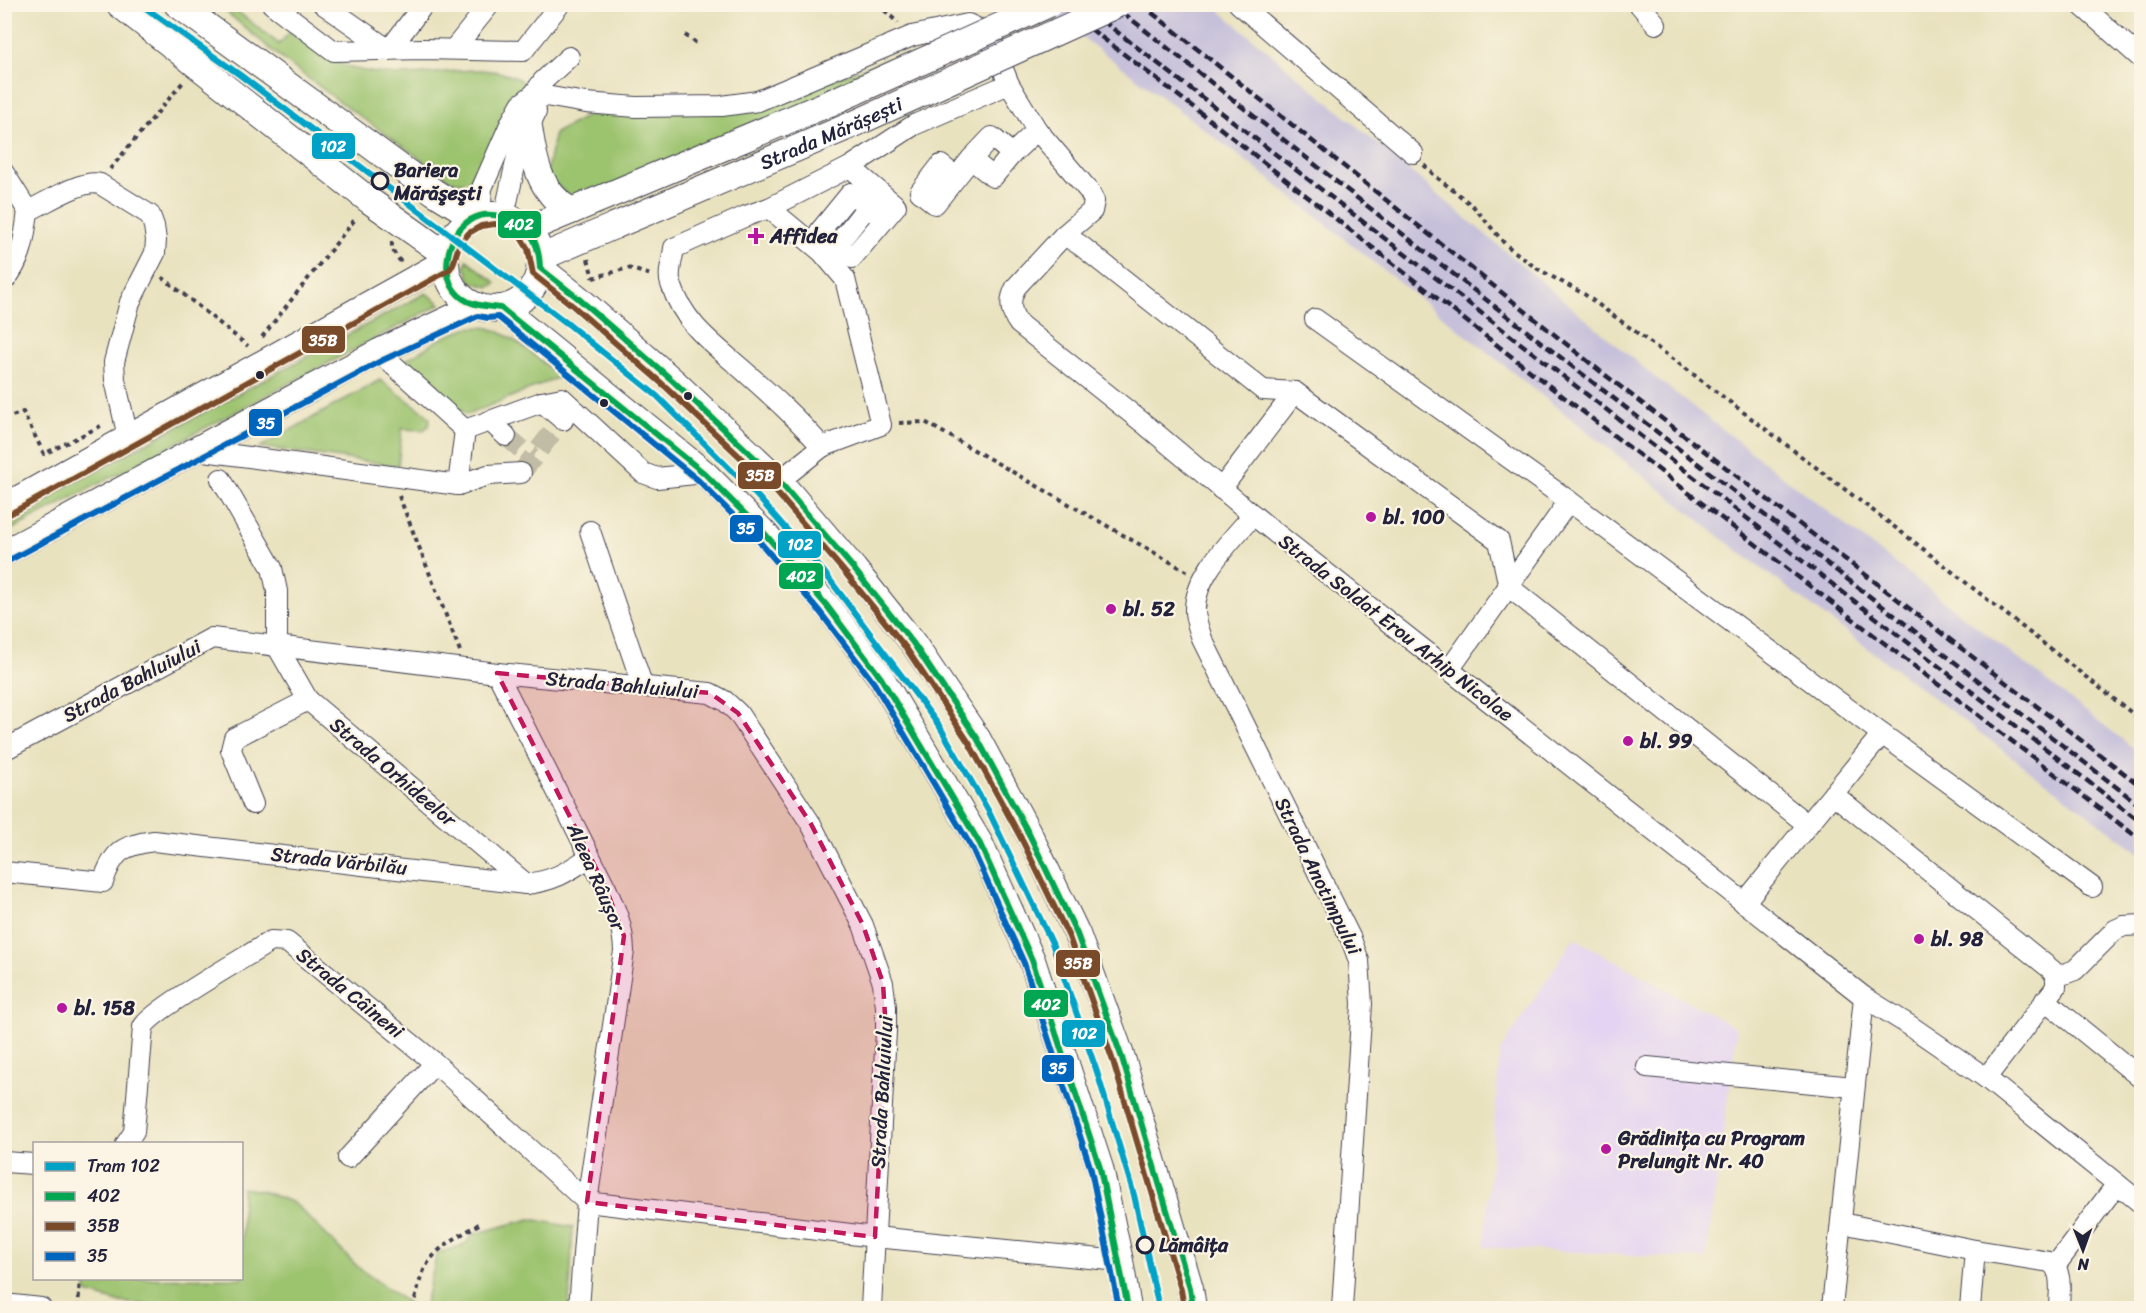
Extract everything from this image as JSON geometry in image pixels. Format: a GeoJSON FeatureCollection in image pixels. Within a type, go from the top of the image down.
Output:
{"type":"FeatureCollection","features":[{"type":"Feature","properties":{"kind":"main road"},"geometry":{"type":"LineString","coordinates":[[119,4],[446,259]]}},
{"type":"Feature","properties":{"kind":"main road"},"geometry":{"type":"LineString","coordinates":[[4,553],[379,352],[489,307],[512,305],[527,294],[537,280],[540,263],[538,248],[528,229],[513,219],[487,217],[434,192],[177,4]]}},
{"type":"Feature","properties":{"kind":"main road","name":"Strada Mărășești"},"geometry":{"type":"LineString","coordinates":[[528,229],[832,102],[1049,4]]}},
{"type":"Feature","properties":{"kind":"main road","name":"Strada Mărășești"},"geometry":{"type":"LineString","coordinates":[[540,263],[614,226],[854,124],[1118,4]]}},
{"type":"Feature","properties":{"kind":"main road"},"geometry":{"type":"LineString","coordinates":[[529,127],[541,181],[555,200],[571,211]]}},
{"type":"Feature","properties":{"kind":"main road"},"geometry":{"type":"LineString","coordinates":[[487,217],[456,232],[448,246],[446,259],[448,276],[454,289],[464,300],[489,307],[704,473],[765,534],[827,606],[881,678],[980,844],[1032,960],[1064,1054],[1100,1168],[1128,1308]]}},
{"type":"Feature","properties":{"kind":"main road"},"geometry":{"type":"LineString","coordinates":[[4,507],[125,426],[297,346],[407,269],[446,259]]}},
{"type":"Feature","properties":{"kind":"main road"},"geometry":{"type":"LineString","coordinates":[[540,263],[673,381],[778,481],[854,569],[913,643],[977,738],[1030,836],[1077,934],[1122,1058],[1175,1233],[1193,1308]]}},
{"type":"Feature","properties":{"kind":"street"},"geometry":{"type":"LineString","coordinates":[[272,4],[334,51],[454,49],[522,51],[560,4]]}},
{"type":"Feature","properties":{"kind":"street"},"geometry":{"type":"LineString","coordinates":[[323,4],[348,12],[389,50]]}},
{"type":"Feature","properties":{"kind":"street"},"geometry":{"type":"LineString","coordinates":[[389,50],[424,4]]}},
{"type":"Feature","properties":{"kind":"street"},"geometry":{"type":"LineString","coordinates":[[454,49],[490,4]]}},
{"type":"Feature","properties":{"kind":"street"},"geometry":{"type":"LineString","coordinates":[[1239,4],[1413,153]]}},
{"type":"Feature","properties":{"kind":"street"},"geometry":{"type":"LineString","coordinates":[[1639,4],[1656,24]]}},
{"type":"Feature","properties":{"kind":"street"},"geometry":{"type":"LineString","coordinates":[[2080,4],[2142,59]]}},
{"type":"Feature","properties":{"kind":"street"},"geometry":{"type":"LineString","coordinates":[[534,94],[586,103],[636,107],[722,106],[758,101],[912,36],[968,24],[979,29],[992,42],[1009,84],[1037,130],[1012,154],[993,177],[971,159]]}},
{"type":"Feature","properties":{"kind":"street"},"geometry":{"type":"LineString","coordinates":[[487,217],[482,188],[511,122],[521,104],[534,94],[543,81],[569,57]]}},
{"type":"Feature","properties":{"kind":"street"},"geometry":{"type":"LineString","coordinates":[[822,447],[807,429],[742,369],[712,345],[690,322],[669,281],[674,248],[746,216],[770,208],[850,167],[914,125],[1009,84]]}},
{"type":"Feature","properties":{"kind":"street"},"geometry":{"type":"LineString","coordinates":[[487,217],[536,112],[534,94]]}},
{"type":"Feature","properties":{"kind":"street","name":"Strada Soldat Erou Arhip Nicolae"},"geometry":{"type":"LineString","coordinates":[[1037,130],[1089,191],[1094,201],[1092,211],[1064,235],[1016,286],[1011,296],[1010,306],[1014,318],[1253,515],[1744,903],[1864,997],[1986,1078],[2142,1204]]}},
{"type":"Feature","properties":{"kind":"street"},"geometry":{"type":"LineString","coordinates":[[956,177],[992,137],[1012,154]]}},
{"type":"Feature","properties":{"kind":"street"},"geometry":{"type":"LineString","coordinates":[[850,167],[896,206],[852,258],[837,245],[867,207],[884,220]]}},
{"type":"Feature","properties":{"kind":"street"},"geometry":{"type":"LineString","coordinates":[[4,172],[28,211],[19,259],[12,272],[4,280]]}},
{"type":"Feature","properties":{"kind":"street"},"geometry":{"type":"LineString","coordinates":[[28,211],[87,183],[98,184],[150,215],[156,240],[155,253],[130,302],[114,362],[115,380],[125,426]]}},
{"type":"Feature","properties":{"kind":"street"},"geometry":{"type":"LineString","coordinates":[[770,208],[822,252],[845,279],[881,424],[822,447],[778,481]]}},
{"type":"Feature","properties":{"kind":"street"},"geometry":{"type":"LineString","coordinates":[[1064,235],[1263,390],[1295,392],[1499,541],[1509,587],[1808,825]]}},
{"type":"Feature","properties":{"kind":"street"},"geometry":{"type":"LineString","coordinates":[[1316,319],[1569,501],[2092,887]]}},
{"type":"Feature","properties":{"kind":"street"},"geometry":{"type":"LineString","coordinates":[[379,352],[465,430]]}},
{"type":"Feature","properties":{"kind":"street"},"geometry":{"type":"LineString","coordinates":[[1221,489],[1295,392]]}},
{"type":"Feature","properties":{"kind":"street"},"geometry":{"type":"LineString","coordinates":[[465,430],[542,402],[643,473],[657,478],[704,473]]}},
{"type":"Feature","properties":{"kind":"street"},"geometry":{"type":"LineString","coordinates":[[490,421],[506,436]]}},
{"type":"Feature","properties":{"kind":"street"},"geometry":{"type":"LineString","coordinates":[[458,485],[465,430]]}},
{"type":"Feature","properties":{"kind":"street"},"geometry":{"type":"LineString","coordinates":[[196,450],[458,485],[488,475],[521,473]]}},
{"type":"Feature","properties":{"kind":"street"},"geometry":{"type":"LineString","coordinates":[[221,479],[272,568],[277,591],[277,646]]}},
{"type":"Feature","properties":{"kind":"street"},"geometry":{"type":"LineString","coordinates":[[1449,670],[1569,501]]}},
{"type":"Feature","properties":{"kind":"street","name":"Strada Anotimpului"},"geometry":{"type":"LineString","coordinates":[[1253,515],[1201,580],[1195,611],[1202,639],[1351,939],[1359,962],[1362,1004],[1342,1308]]}},
{"type":"Feature","properties":{"kind":"street"},"geometry":{"type":"LineString","coordinates":[[590,531],[643,687]]}},
{"type":"Feature","properties":{"kind":"street","name":"Strada Bahluiului"},"geometry":{"type":"LineString","coordinates":[[4,750],[212,638],[466,668],[497,674],[710,693],[725,701],[738,713],[811,824],[863,925],[883,983],[886,1007],[870,1308]]}},
{"type":"Feature","properties":{"kind":"street","name":"Strada Orhideelor"},"geometry":{"type":"LineString","coordinates":[[277,646],[308,700],[526,884]]}},
{"type":"Feature","properties":{"kind":"street","name":"Aleea Râușor"},"geometry":{"type":"LineString","coordinates":[[497,674],[621,922],[624,951],[587,1202],[579,1308]]}},
{"type":"Feature","properties":{"kind":"street"},"geometry":{"type":"LineString","coordinates":[[253,804],[231,750],[234,738],[308,700]]}},
{"type":"Feature","properties":{"kind":"street"},"geometry":{"type":"LineString","coordinates":[[1744,903],[1882,734]]}},
{"type":"Feature","properties":{"kind":"street"},"geometry":{"type":"LineString","coordinates":[[1833,794],[2052,970],[2056,977],[2056,987],[1986,1078]]}},
{"type":"Feature","properties":{"kind":"street","name":"Strada Vărbilău"},"geometry":{"type":"LineString","coordinates":[[4,872],[103,882],[109,862],[120,850],[136,843],[154,841],[526,884],[558,878],[590,857]]}},
{"type":"Feature","properties":{"kind":"street"},"geometry":{"type":"LineString","coordinates":[[2056,977],[2075,970],[2115,930],[2124,926],[2142,925]]}},
{"type":"Feature","properties":{"kind":"street","name":"Strada Câineni"},"geometry":{"type":"LineString","coordinates":[[127,1142],[134,1132],[143,1027],[146,1021],[271,941],[287,942],[435,1063],[587,1202]]}},
{"type":"Feature","properties":{"kind":"street"},"geometry":{"type":"LineString","coordinates":[[1832,1308],[1864,997]]}},
{"type":"Feature","properties":{"kind":"street"},"geometry":{"type":"LineString","coordinates":[[2045,1000],[2142,1079]]}},
{"type":"Feature","properties":{"kind":"street"},"geometry":{"type":"LineString","coordinates":[[348,1158],[435,1063]]}},
{"type":"Feature","properties":{"kind":"street"},"geometry":{"type":"LineString","coordinates":[[1647,1067],[1854,1087]]}},
{"type":"Feature","properties":{"kind":"street"},"geometry":{"type":"LineString","coordinates":[[4,1162],[33,1164]]}},
{"type":"Feature","properties":{"kind":"street"},"geometry":{"type":"LineString","coordinates":[[2055,1266],[2117,1185]]}},
{"type":"Feature","properties":{"kind":"street"},"geometry":{"type":"LineString","coordinates":[[587,1202],[875,1237],[1120,1261]]}},
{"type":"Feature","properties":{"kind":"street"},"geometry":{"type":"LineString","coordinates":[[1842,1223],[1975,1250],[2050,1262],[2055,1266],[2059,1276],[2059,1308]]}},
{"type":"Feature","properties":{"kind":"street"},"geometry":{"type":"LineString","coordinates":[[1970,1308],[1975,1250]]}},
{"type":"Feature","properties":{"kind":"street"},"geometry":{"type":"LineString","coordinates":[[4,1304],[42,1308]]}},
{"type":"Feature","properties":{"kind":"path"},"geometry":{"type":"LineString","coordinates":[[878,4],[912,36]]}},
{"type":"Feature","properties":{"kind":"path"},"geometry":{"type":"LineString","coordinates":[[685,35],[699,45]]}},
{"type":"Feature","properties":{"kind":"path"},"geometry":{"type":"LineString","coordinates":[[98,184],[161,106],[187,78]]}},
{"type":"Feature","properties":{"kind":"path"},"geometry":{"type":"LineString","coordinates":[[1413,153],[1434,176],[1474,207],[1506,244],[1536,268],[1584,294],[1685,368],[1922,548],[2142,722]]}},
{"type":"Feature","properties":{"kind":"path"},"geometry":{"type":"LineString","coordinates":[[270,334],[260,339],[370,201]]}},
{"type":"Feature","properties":{"kind":"path"},"geometry":{"type":"LineString","coordinates":[[405,227],[393,240],[392,247],[407,269]]}},
{"type":"Feature","properties":{"kind":"path"},"geometry":{"type":"LineString","coordinates":[[148,265],[248,346]]}},
{"type":"Feature","properties":{"kind":"path"},"geometry":{"type":"LineString","coordinates":[[390,266],[407,269]]}},
{"type":"Feature","properties":{"kind":"path"},"geometry":{"type":"LineString","coordinates":[[238,352],[254,343]]}},
{"type":"Feature","properties":{"kind":"path"},"geometry":{"type":"LineString","coordinates":[[4,419],[23,412],[44,454],[125,426]]}},
{"type":"Feature","properties":{"kind":"path"},"geometry":{"type":"LineString","coordinates":[[881,424],[925,422],[1201,580]]}},
{"type":"Feature","properties":{"kind":"path"},"geometry":{"type":"LineString","coordinates":[[392,476],[466,668]]}},
{"type":"Feature","properties":{"kind":"path"},"geometry":{"type":"LineString","coordinates":[[413,1308],[422,1276],[430,1260],[447,1245],[479,1224]]}},
{"type":"Feature","properties":{"kind":"path"},"geometry":{"type":"LineString","coordinates":[[78,1308],[80,1280]]}},
{"type":"Feature","properties":{"kind":"highlighted area"},"geometry":{"type":"Polygon","coordinates":[[[497,673],[710,693],[738,713],[811,824],[863,925],[883,983],[886,1031],[875,1237],[587,1202],[624,936],[606,888],[497,673]]]}},
{"type":"Feature","properties":{"kind":"shaded area"},"geometry":{"type":"Polygon","coordinates":[[[1040,5],[1213,5],[1656,378],[2141,754],[2141,854],[1733,547],[1255,168],[1040,5]]]}},
{"type":"Feature","properties":{"kind":"shaded area","name":"Grădinița cu Program Prelungit Nr. 40"},"geometry":{"type":"Polygon","coordinates":[[[1574,938],[1737,1029],[1706,1259],[1484,1247],[1500,1051],[1574,938]]]}},
{"type":"Feature","properties":{"kind":"green space"},"geometry":{"type":"Polygon","coordinates":[[[220,5],[229,5],[279,44],[291,31],[303,42],[328,58],[367,72],[415,75],[464,70],[495,71],[525,83],[492,149],[477,172],[466,181],[452,181],[281,58],[220,5]]]}},
{"type":"Feature","properties":{"kind":"green space"},"geometry":{"type":"Polygon","coordinates":[[[915,55],[582,210],[546,174],[555,133],[585,117],[608,111],[759,107],[896,56],[915,55]]]}},
{"type":"Feature","properties":{"kind":"green space"},"geometry":{"type":"Polygon","coordinates":[[[467,260],[496,283],[490,287],[471,282],[465,266],[467,260]]]}},
{"type":"Feature","properties":{"kind":"green space"},"geometry":{"type":"Polygon","coordinates":[[[426,293],[441,304],[5,533],[5,519],[426,293]]]}},
{"type":"Feature","properties":{"kind":"green space"},"geometry":{"type":"Polygon","coordinates":[[[486,327],[508,336],[559,377],[467,415],[401,363],[440,339],[466,328],[486,327]]]}},
{"type":"Feature","properties":{"kind":"green space"},"geometry":{"type":"Polygon","coordinates":[[[380,380],[424,412],[430,419],[429,426],[423,430],[402,429],[398,466],[260,447],[380,380]]]}},
{"type":"Feature","properties":{"kind":"green space"},"geometry":{"type":"Polygon","coordinates":[[[243,1188],[262,1191],[294,1203],[360,1269],[409,1304],[409,1308],[187,1308],[118,1302],[86,1293],[87,1280],[243,1280],[243,1188]]]}},
{"type":"Feature","properties":{"kind":"green space"},"geometry":{"type":"Polygon","coordinates":[[[530,1219],[573,1227],[569,1308],[424,1308],[437,1253],[464,1245],[474,1234],[530,1219]]]}},
{"type":"Feature","properties":{"kind":"tunnel"},"geometry":{"type":"LineString","coordinates":[[521,473],[559,424]]}},
{"type":"Feature","properties":{"kind":"tunnel"},"geometry":{"type":"LineString","coordinates":[[506,436],[532,458]]}},
{"type":"Feature","properties":{"kind":"railway"},"geometry":{"type":"LineString","coordinates":[[1058,4],[1539,378],[2142,841]]}},
{"type":"Feature","properties":{"kind":"railway"},"geometry":{"type":"LineString","coordinates":[[1081,4],[2142,823]]}},
{"type":"Feature","properties":{"kind":"railway"},"geometry":{"type":"LineString","coordinates":[[1112,4],[1471,288],[2142,807]]}},
{"type":"Feature","properties":{"kind":"railway"},"geometry":{"type":"LineString","coordinates":[[1141,4],[1600,371],[2142,787]]}},
{"type":"Feature","properties":{"kind":"tram line","name":"102"},"geometry":{"type":"LineString","coordinates":[[140,4],[240,75],[568,324],[657,396],[758,497],[824,572],[940,727],[989,812],[1052,943],[1097,1072],[1134,1195],[1159,1308]]}},
{"type":"Feature","properties":{"kind":"transit line","name":"402"},"geometry":{"type":"LineString","coordinates":[[1128,1308],[1100,1168],[1032,960],[980,844],[881,678],[827,606],[765,534],[704,473],[501,308],[482,306],[459,296],[450,282],[447,262],[457,232],[472,219],[484,215],[495,215],[512,220],[526,230],[538,250],[540,268],[673,381],[779,481],[913,643],[977,738],[1030,836],[1077,934],[1122,1058],[1190,1288],[1193,1308]]}},
{"type":"Feature","properties":{"kind":"transit line","name":"35B"},"geometry":{"type":"LineString","coordinates":[[8,515],[449,270],[453,265],[459,245],[469,233],[481,226],[495,224],[508,228],[520,236],[528,249],[533,274],[667,388],[772,487],[906,648],[969,743],[1022,840],[1069,937],[1113,1061],[1181,1290],[1184,1308]]}},
{"type":"Feature","properties":{"kind":"transit line","name":"35"},"geometry":{"type":"LineString","coordinates":[[8,561],[383,360],[478,316],[498,317],[698,480],[758,540],[820,612],[874,683],[972,848],[1024,963],[1091,1170],[1119,1308]]}},
{"type":"Feature","properties":{"kind":"place","name":"Bariera Mărăşeşti"},"geometry":{"type":"Point","coordinates":[380,181]}},
{"type":"Feature","properties":{"kind":"place","name":"Affidea"},"geometry":{"type":"Point","coordinates":[756,236]}},
{"type":"Feature","properties":{"kind":"place","name":"bl. 100"},"geometry":{"type":"Point","coordinates":[1371,517]}},
{"type":"Feature","properties":{"kind":"place","name":"bl. 52"},"geometry":{"type":"Point","coordinates":[1111,609]}},
{"type":"Feature","properties":{"kind":"place","name":"bl. 99"},"geometry":{"type":"Point","coordinates":[1628,741]}},
{"type":"Feature","properties":{"kind":"place","name":"bl. 98"},"geometry":{"type":"Point","coordinates":[1919,939]}},
{"type":"Feature","properties":{"kind":"place","name":"bl. 158"},"geometry":{"type":"Point","coordinates":[62,1008]}},
{"type":"Feature","properties":{"kind":"place","name":"Grădinița cu Program Prelungit Nr. 40"},"geometry":{"type":"Point","coordinates":[1606,1149]}},
{"type":"Feature","properties":{"kind":"place","name":"Lămâița"},"geometry":{"type":"Point","coordinates":[1145,1245]}}]}
